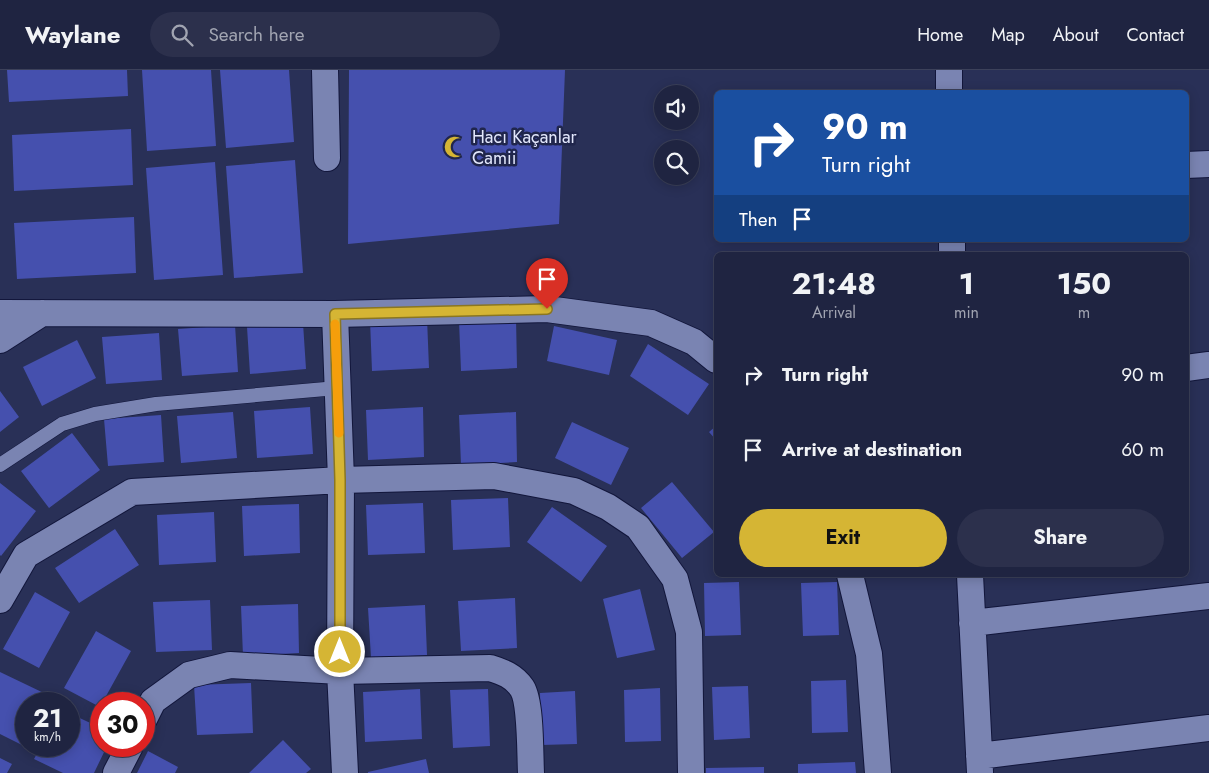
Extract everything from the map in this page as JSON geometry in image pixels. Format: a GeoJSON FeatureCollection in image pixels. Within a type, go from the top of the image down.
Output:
{"type":"FeatureCollection","features":[{"type":"Feature","properties":{"kind":"street"},"geometry":{"type":"LineString","coordinates":[[325,70],[327,158]]}},
{"type":"Feature","properties":{"kind":"street"},"geometry":{"type":"LineString","coordinates":[[949,90],[950,70]]}},
{"type":"Feature","properties":{"kind":"street"},"geometry":{"type":"LineString","coordinates":[[1189,165],[1209,164]]}},
{"type":"Feature","properties":{"kind":"street"},"geometry":{"type":"LineString","coordinates":[[0,312],[335,314],[547,309],[651,323],[694,342],[714,358]]}},
{"type":"Feature","properties":{"kind":"street"},"geometry":{"type":"LineString","coordinates":[[0,340],[42,313]]}},
{"type":"Feature","properties":{"kind":"street"},"geometry":{"type":"LineString","coordinates":[[335,314],[340,480],[340,671],[344,773]]}},
{"type":"Feature","properties":{"kind":"street"},"geometry":{"type":"LineString","coordinates":[[1189,368],[1209,365]]}},
{"type":"Feature","properties":{"kind":"street"},"geometry":{"type":"LineString","coordinates":[[0,600],[26,555],[132,492],[340,480],[494,476],[574,491],[608,507],[638,527],[675,578],[688,632],[690,773]]}},
{"type":"Feature","properties":{"kind":"street"},"geometry":{"type":"LineString","coordinates":[[850,577],[869,654],[878,773]]}},
{"type":"Feature","properties":{"kind":"street"},"geometry":{"type":"LineString","coordinates":[[970,577],[979,765],[1209,728]]}},
{"type":"Feature","properties":{"kind":"street"},"geometry":{"type":"LineString","coordinates":[[972,623],[1209,596]]}},
{"type":"Feature","properties":{"kind":"street"},"geometry":{"type":"LineString","coordinates":[[155,700],[189,675],[230,665],[340,671],[490,668],[512,677],[522,689],[527,700],[531,773]]}},
{"type":"Feature","properties":{"kind":"street"},"geometry":{"type":"LineString","coordinates":[[116,773],[124,757]]}},
{"type":"Feature","properties":{"kind":"lane"},"geometry":{"type":"LineString","coordinates":[[0,465],[62,424],[95,414],[156,404],[337,388]]}},
{"type":"Feature","properties":{"kind":"building"},"geometry":{"type":"Polygon","coordinates":[[[7,70],[127,70],[128,96],[9,102],[7,70]]]}},
{"type":"Feature","properties":{"kind":"building"},"geometry":{"type":"Polygon","coordinates":[[[142,70],[211,70],[216,146],[147,151],[142,70]]]}},
{"type":"Feature","properties":{"kind":"building"},"geometry":{"type":"Polygon","coordinates":[[[220,70],[289,70],[294,142],[226,148],[220,70]]]}},
{"type":"Feature","properties":{"kind":"building","name":"Hacı Kaçanlar Camii"},"geometry":{"type":"Polygon","coordinates":[[[349,70],[565,70],[559,224],[348,244],[349,70]]]}},
{"type":"Feature","properties":{"kind":"building"},"geometry":{"type":"Polygon","coordinates":[[[131,129],[133,185],[14,191],[12,135],[131,129]]]}},
{"type":"Feature","properties":{"kind":"building"},"geometry":{"type":"Polygon","coordinates":[[[295,160],[303,273],[234,278],[226,166],[295,160]]]}},
{"type":"Feature","properties":{"kind":"building"},"geometry":{"type":"Polygon","coordinates":[[[215,162],[223,275],[154,280],[146,168],[215,162]]]}},
{"type":"Feature","properties":{"kind":"building"},"geometry":{"type":"Polygon","coordinates":[[[134,217],[136,273],[17,279],[14,223],[134,217]]]}},
{"type":"Feature","properties":{"kind":"building"},"geometry":{"type":"Polygon","coordinates":[[[427,318],[429,368],[372,371],[370,320],[427,318]]]}},
{"type":"Feature","properties":{"kind":"building"},"geometry":{"type":"Polygon","coordinates":[[[516,318],[517,368],[461,371],[459,321],[516,318]]]}},
{"type":"Feature","properties":{"kind":"building"},"geometry":{"type":"Polygon","coordinates":[[[303,323],[306,369],[250,374],[247,327],[303,323]]]}},
{"type":"Feature","properties":{"kind":"building"},"geometry":{"type":"Polygon","coordinates":[[[235,325],[238,372],[182,376],[178,329],[235,325]]]}},
{"type":"Feature","properties":{"kind":"building"},"geometry":{"type":"Polygon","coordinates":[[[554,326],[617,340],[609,375],[547,361],[554,326]]]}},
{"type":"Feature","properties":{"kind":"building"},"geometry":{"type":"Polygon","coordinates":[[[159,333],[162,380],[106,384],[102,337],[159,333]]]}},
{"type":"Feature","properties":{"kind":"building"},"geometry":{"type":"Polygon","coordinates":[[[77,340],[96,378],[42,406],[23,367],[77,340]]]}},
{"type":"Feature","properties":{"kind":"building"},"geometry":{"type":"Polygon","coordinates":[[[648,344],[709,384],[688,415],[630,376],[648,344]]]}},
{"type":"Feature","properties":{"kind":"building"},"geometry":{"type":"Polygon","coordinates":[[[0,391],[19,417],[0,432],[0,391]]]}},
{"type":"Feature","properties":{"kind":"building"},"geometry":{"type":"Polygon","coordinates":[[[310,407],[313,454],[257,458],[254,411],[310,407]]]}},
{"type":"Feature","properties":{"kind":"building"},"geometry":{"type":"Polygon","coordinates":[[[423,407],[424,457],[368,460],[366,410],[423,407]]]}},
{"type":"Feature","properties":{"kind":"building"},"geometry":{"type":"Polygon","coordinates":[[[233,412],[237,458],[181,463],[177,416],[233,412]]]}},
{"type":"Feature","properties":{"kind":"building"},"geometry":{"type":"Polygon","coordinates":[[[516,412],[517,462],[461,465],[459,415],[516,412]]]}},
{"type":"Feature","properties":{"kind":"building"},"geometry":{"type":"Polygon","coordinates":[[[161,415],[164,462],[108,466],[104,419],[161,415]]]}},
{"type":"Feature","properties":{"kind":"building"},"geometry":{"type":"Polygon","coordinates":[[[572,422],[629,448],[611,485],[555,458],[572,422]]]}},
{"type":"Feature","properties":{"kind":"building"},"geometry":{"type":"Polygon","coordinates":[[[714,428],[714,438],[709,432],[714,428]]]}},
{"type":"Feature","properties":{"kind":"building"},"geometry":{"type":"Polygon","coordinates":[[[72,433],[100,470],[49,508],[21,471],[72,433]]]}},
{"type":"Feature","properties":{"kind":"building"},"geometry":{"type":"Polygon","coordinates":[[[672,482],[714,532],[682,558],[641,508],[672,482]]]}},
{"type":"Feature","properties":{"kind":"building"},"geometry":{"type":"Polygon","coordinates":[[[0,483],[36,511],[1,556],[0,555],[0,483]]]}},
{"type":"Feature","properties":{"kind":"building"},"geometry":{"type":"Polygon","coordinates":[[[508,498],[510,547],[453,550],[451,500],[508,498]]]}},
{"type":"Feature","properties":{"kind":"building"},"geometry":{"type":"Polygon","coordinates":[[[423,503],[425,553],[368,555],[366,505],[423,503]]]}},
{"type":"Feature","properties":{"kind":"building"},"geometry":{"type":"Polygon","coordinates":[[[299,504],[300,553],[244,556],[242,506],[299,504]]]}},
{"type":"Feature","properties":{"kind":"building"},"geometry":{"type":"Polygon","coordinates":[[[552,507],[607,546],[581,582],[527,542],[552,507]]]}},
{"type":"Feature","properties":{"kind":"building"},"geometry":{"type":"Polygon","coordinates":[[[214,512],[216,562],[159,565],[157,515],[214,512]]]}},
{"type":"Feature","properties":{"kind":"building"},"geometry":{"type":"Polygon","coordinates":[[[115,529],[139,565],[79,603],[55,568],[115,529]]]}},
{"type":"Feature","properties":{"kind":"building"},"geometry":{"type":"Polygon","coordinates":[[[739,582],[741,635],[705,636],[704,583],[739,582]]]}},
{"type":"Feature","properties":{"kind":"building"},"geometry":{"type":"Polygon","coordinates":[[[837,582],[839,635],[803,636],[801,583],[837,582]]]}},
{"type":"Feature","properties":{"kind":"building"},"geometry":{"type":"Polygon","coordinates":[[[640,589],[655,650],[617,658],[603,599],[640,589]]]}},
{"type":"Feature","properties":{"kind":"building"},"geometry":{"type":"Polygon","coordinates":[[[35,592],[70,612],[39,668],[3,649],[35,592]]]}},
{"type":"Feature","properties":{"kind":"building"},"geometry":{"type":"Polygon","coordinates":[[[515,598],[517,648],[461,651],[458,601],[515,598]]]}},
{"type":"Feature","properties":{"kind":"building"},"geometry":{"type":"Polygon","coordinates":[[[210,600],[212,650],[156,652],[153,602],[210,600]]]}},
{"type":"Feature","properties":{"kind":"building"},"geometry":{"type":"Polygon","coordinates":[[[298,604],[299,653],[243,656],[241,606],[298,604]]]}},
{"type":"Feature","properties":{"kind":"building"},"geometry":{"type":"Polygon","coordinates":[[[425,605],[427,655],[371,658],[368,608],[425,605]]]}},
{"type":"Feature","properties":{"kind":"building"},"geometry":{"type":"Polygon","coordinates":[[[96,631],[131,651],[108,692],[90,692],[90,702],[80,696],[80,692],[72,692],[64,688],[96,631]]]}},
{"type":"Feature","properties":{"kind":"building"},"geometry":{"type":"Polygon","coordinates":[[[0,672],[42,692],[15,692],[15,742],[0,734],[0,672]]]}},
{"type":"Feature","properties":{"kind":"building"},"geometry":{"type":"Polygon","coordinates":[[[846,680],[848,732],[812,733],[811,681],[846,680]]]}},
{"type":"Feature","properties":{"kind":"building"},"geometry":{"type":"Polygon","coordinates":[[[251,683],[253,733],[197,735],[194,685],[251,683]]]}},
{"type":"Feature","properties":{"kind":"building"},"geometry":{"type":"Polygon","coordinates":[[[748,686],[750,738],[714,740],[712,687],[748,686]]]}},
{"type":"Feature","properties":{"kind":"building"},"geometry":{"type":"Polygon","coordinates":[[[660,688],[661,741],[625,742],[624,690],[660,688]]]}},
{"type":"Feature","properties":{"kind":"building"},"geometry":{"type":"Polygon","coordinates":[[[420,689],[422,739],[365,742],[363,692],[420,689]]]}},
{"type":"Feature","properties":{"kind":"building"},"geometry":{"type":"Polygon","coordinates":[[[488,689],[490,746],[453,748],[450,690],[488,689]]]}},
{"type":"Feature","properties":{"kind":"building"},"geometry":{"type":"Polygon","coordinates":[[[575,691],[577,744],[541,745],[540,693],[575,691]]]}},
{"type":"Feature","properties":{"kind":"building"},"geometry":{"type":"Polygon","coordinates":[[[80,718],[90,723],[90,757],[102,757],[94,773],[63,773],[34,759],[35,757],[80,757],[80,718]]]}},
{"type":"Feature","properties":{"kind":"building"},"geometry":{"type":"Polygon","coordinates":[[[283,740],[311,769],[306,773],[249,773],[283,740]]]}},
{"type":"Feature","properties":{"kind":"building"},"geometry":{"type":"Polygon","coordinates":[[[155,755],[178,767],[175,773],[137,773],[145,757],[155,757],[155,755]]]}},
{"type":"Feature","properties":{"kind":"building"},"geometry":{"type":"Polygon","coordinates":[[[0,758],[12,764],[7,773],[0,773],[0,758]]]}},
{"type":"Feature","properties":{"kind":"building"},"geometry":{"type":"Polygon","coordinates":[[[426,759],[429,773],[368,773],[368,772],[426,759]]]}},
{"type":"Feature","properties":{"kind":"building"},"geometry":{"type":"Polygon","coordinates":[[[855,762],[856,773],[798,773],[798,764],[855,762]]]}},
{"type":"Feature","properties":{"kind":"building"},"geometry":{"type":"Polygon","coordinates":[[[764,767],[764,773],[706,773],[706,768],[764,767]]]}},
{"type":"Feature","properties":{"kind":"slow traffic"},"geometry":{"type":"LineString","coordinates":[[335,324],[339,433]]}},
{"type":"Feature","properties":{"kind":"place","name":"Hacı Kaçanlar Camii"},"geometry":{"type":"Point","coordinates":[455,147]}},
{"type":"Feature","properties":{"kind":"route"},"geometry":{"type":"LineString","coordinates":[[340,652],[340,480],[335,314],[547,309]]}}]}
